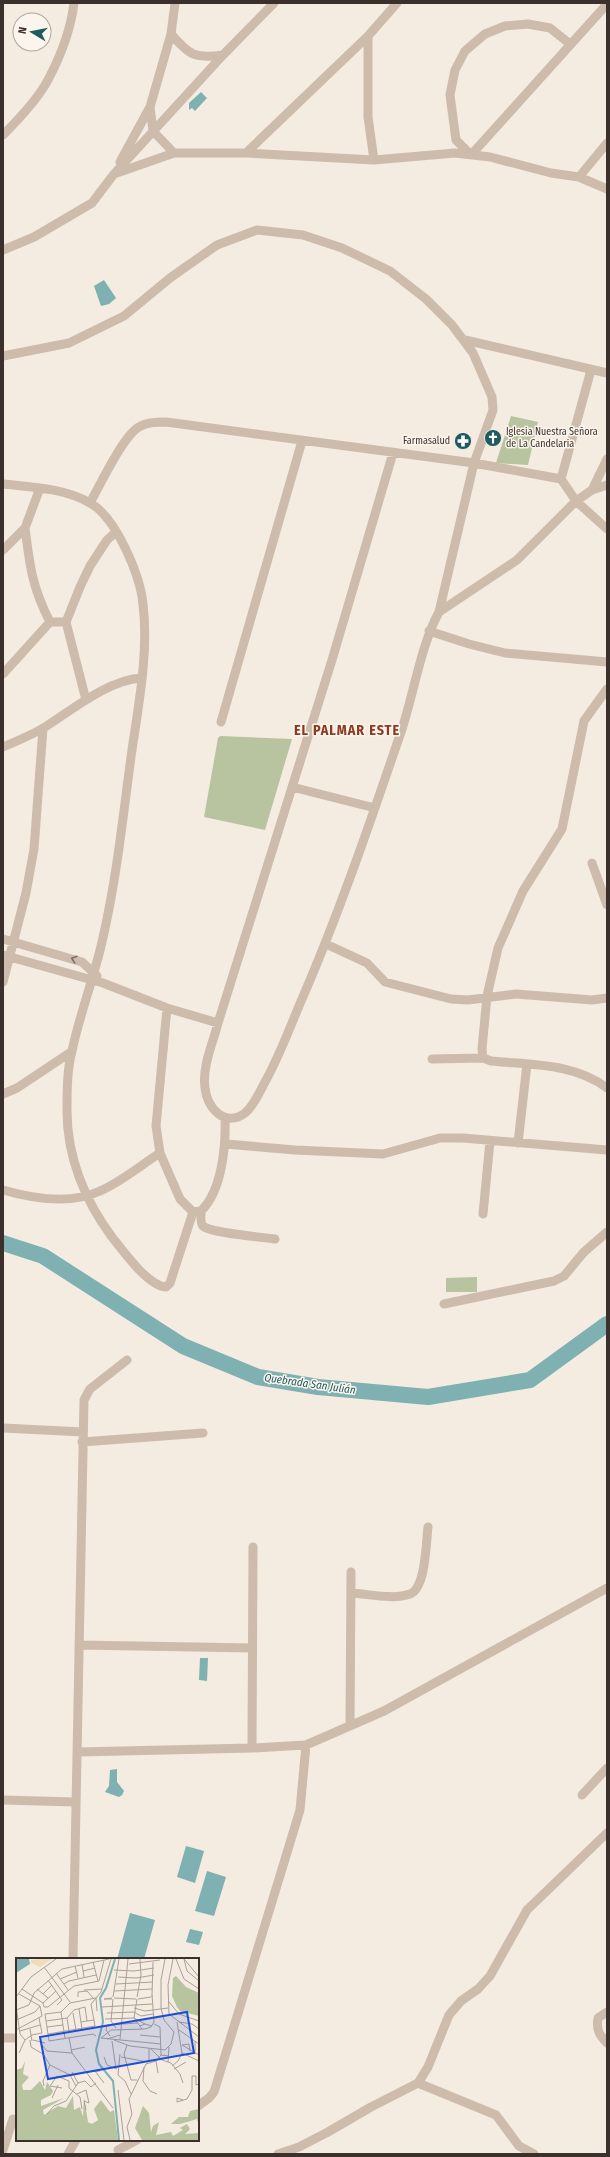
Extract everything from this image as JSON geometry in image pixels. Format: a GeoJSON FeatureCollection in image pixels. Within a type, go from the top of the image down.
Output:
{"type":"FeatureCollection","features":[{"type":"Feature","properties":{"kind":"street"},"geometry":{"type":"LineString","coordinates":[[3,135],[18,120],[49,79],[72,20],[74,3]]}},
{"type":"Feature","properties":{"kind":"street"},"geometry":{"type":"LineString","coordinates":[[114,174],[150,107],[171,34],[175,3]]}},
{"type":"Feature","properties":{"kind":"street"},"geometry":{"type":"LineString","coordinates":[[3,250],[34,237],[92,203],[114,174],[153,131],[223,55],[274,3]]}},
{"type":"Feature","properties":{"kind":"street"},"geometry":{"type":"LineString","coordinates":[[246,154],[368,36],[397,3]]}},
{"type":"Feature","properties":{"kind":"street"},"geometry":{"type":"LineString","coordinates":[[471,154],[607,4]]}},
{"type":"Feature","properties":{"kind":"street"},"geometry":{"type":"LineString","coordinates":[[471,154],[456,140],[450,94],[456,70],[465,51],[485,34],[505,26],[528,24],[550,28],[570,44]]}},
{"type":"Feature","properties":{"kind":"street"},"geometry":{"type":"LineString","coordinates":[[171,34],[184,49],[202,58],[223,55]]}},
{"type":"Feature","properties":{"kind":"street"},"geometry":{"type":"LineString","coordinates":[[368,36],[368,117],[374,160]]}},
{"type":"Feature","properties":{"kind":"street"},"geometry":{"type":"LineString","coordinates":[[150,107],[153,131],[174,153]]}},
{"type":"Feature","properties":{"kind":"street"},"geometry":{"type":"LineString","coordinates":[[579,177],[607,143]]}},
{"type":"Feature","properties":{"kind":"street"},"geometry":{"type":"LineString","coordinates":[[114,174],[174,153],[246,154],[374,160],[455,152],[471,154],[579,177],[607,190]]}},
{"type":"Feature","properties":{"kind":"street"},"geometry":{"type":"LineString","coordinates":[[3,356],[69,343],[124,316],[170,278],[217,245],[257,230],[303,235],[342,248],[390,271],[426,299],[465,340],[473,353],[492,397],[493,410],[474,464],[439,612],[429,631],[426,647],[403,727],[346,892],[326,944],[276,1060],[254,1101],[246,1112],[235,1118],[225,1118],[214,1112],[208,1100],[204,1074],[218,1022],[332,660],[393,453]]}},
{"type":"Feature","properties":{"kind":"street"},"geometry":{"type":"LineString","coordinates":[[465,340],[607,373]]}},
{"type":"Feature","properties":{"kind":"street"},"geometry":{"type":"LineString","coordinates":[[561,479],[591,370]]}},
{"type":"Feature","properties":{"kind":"street"},"geometry":{"type":"LineString","coordinates":[[90,503],[127,440],[138,427],[149,423],[166,422],[474,464],[561,479],[576,501],[607,529]]}},
{"type":"Feature","properties":{"kind":"street"},"geometry":{"type":"LineString","coordinates":[[221,722],[302,441]]}},
{"type":"Feature","properties":{"kind":"street"},"geometry":{"type":"LineString","coordinates":[[592,490],[607,459]]}},
{"type":"Feature","properties":{"kind":"street"},"geometry":{"type":"LineString","coordinates":[[3,484],[63,492],[90,503],[102,513],[125,547],[138,577],[143,601],[145,644],[118,858],[104,934],[71,1052],[67,1124],[76,1169],[87,1196],[115,1241],[147,1278],[160,1286],[166,1287],[173,1276],[197,1212],[213,1195],[226,1144],[225,1118]]}},
{"type":"Feature","properties":{"kind":"street"},"geometry":{"type":"LineString","coordinates":[[439,612],[517,560],[576,501],[592,490],[607,485]]}},
{"type":"Feature","properties":{"kind":"street"},"geometry":{"type":"LineString","coordinates":[[40,488],[26,528],[31,576],[38,599],[50,622]]}},
{"type":"Feature","properties":{"kind":"street"},"geometry":{"type":"LineString","coordinates":[[3,550],[26,528]]}},
{"type":"Feature","properties":{"kind":"street"},"geometry":{"type":"LineString","coordinates":[[86,700],[66,622],[90,566],[107,540],[116,532]]}},
{"type":"Feature","properties":{"kind":"street"},"geometry":{"type":"LineString","coordinates":[[4,668],[50,622],[66,622]]}},
{"type":"Feature","properties":{"kind":"street"},"geometry":{"type":"LineString","coordinates":[[429,631],[469,644],[505,653],[607,662]]}},
{"type":"Feature","properties":{"kind":"street"},"geometry":{"type":"LineString","coordinates":[[3,747],[43,728],[86,700],[130,679],[141,678]]}},
{"type":"Feature","properties":{"kind":"street"},"geometry":{"type":"LineString","coordinates":[[483,1058],[482,1049],[487,996],[493,963],[498,948],[523,891],[562,829],[584,721],[607,689]]}},
{"type":"Feature","properties":{"kind":"street"},"geometry":{"type":"LineString","coordinates":[[3,982],[7,956],[14,942],[26,893],[34,849],[43,728]]}},
{"type":"Feature","properties":{"kind":"street"},"geometry":{"type":"LineString","coordinates":[[292,787],[375,808]]}},
{"type":"Feature","properties":{"kind":"street"},"geometry":{"type":"LineString","coordinates":[[592,863],[607,905]]}},
{"type":"Feature","properties":{"kind":"street"},"geometry":{"type":"LineString","coordinates":[[3,939],[82,962],[93,976],[103,984],[167,1008],[218,1022]]}},
{"type":"Feature","properties":{"kind":"street"},"geometry":{"type":"LineString","coordinates":[[326,944],[367,963],[385,982],[451,999],[468,1000],[487,996],[531,994],[592,1000],[607,998]]}},
{"type":"Feature","properties":{"kind":"street"},"geometry":{"type":"LineString","coordinates":[[7,956],[93,976]]}},
{"type":"Feature","properties":{"kind":"street"},"geometry":{"type":"LineString","coordinates":[[167,1008],[156,1126],[160,1153],[180,1199],[197,1212],[204,1228],[220,1232],[275,1238]]}},
{"type":"Feature","properties":{"kind":"street"},"geometry":{"type":"LineString","coordinates":[[3,1094],[18,1088],[71,1052]]}},
{"type":"Feature","properties":{"kind":"street"},"geometry":{"type":"LineString","coordinates":[[432,1059],[483,1058],[491,1061],[567,1069],[579,1073],[607,1088]]}},
{"type":"Feature","properties":{"kind":"street"},"geometry":{"type":"LineString","coordinates":[[518,1143],[527,1064]]}},
{"type":"Feature","properties":{"kind":"street"},"geometry":{"type":"LineString","coordinates":[[226,1144],[295,1150],[383,1154],[440,1138],[607,1150]]}},
{"type":"Feature","properties":{"kind":"street"},"geometry":{"type":"LineString","coordinates":[[483,1214],[490,1141]]}},
{"type":"Feature","properties":{"kind":"street"},"geometry":{"type":"LineString","coordinates":[[3,1190],[47,1198],[68,1200],[87,1196],[101,1191],[160,1153]]}},
{"type":"Feature","properties":{"kind":"street"},"geometry":{"type":"LineString","coordinates":[[444,1304],[559,1278],[571,1269],[593,1242],[607,1232]]}},
{"type":"Feature","properties":{"kind":"street"},"geometry":{"type":"LineString","coordinates":[[73,1958],[84,1400],[90,1389],[126,1360]]}},
{"type":"Feature","properties":{"kind":"street"},"geometry":{"type":"LineString","coordinates":[[3,1428],[83,1432]]}},
{"type":"Feature","properties":{"kind":"street"},"geometry":{"type":"LineString","coordinates":[[82,1442],[203,1433]]}},
{"type":"Feature","properties":{"kind":"street"},"geometry":{"type":"LineString","coordinates":[[351,1593],[401,1596],[412,1593],[419,1587],[422,1576],[428,1527]]}},
{"type":"Feature","properties":{"kind":"street"},"geometry":{"type":"LineString","coordinates":[[252,1748],[253,1547]]}},
{"type":"Feature","properties":{"kind":"street"},"geometry":{"type":"LineString","coordinates":[[350,1726],[351,1572]]}},
{"type":"Feature","properties":{"kind":"street"},"geometry":{"type":"LineString","coordinates":[[78,1752],[252,1748],[306,1745],[391,1708],[607,1585]]}},
{"type":"Feature","properties":{"kind":"street"},"geometry":{"type":"LineString","coordinates":[[79,1645],[252,1648]]}},
{"type":"Feature","properties":{"kind":"street"},"geometry":{"type":"LineString","coordinates":[[199,2105],[214,2092],[300,1810],[306,1745]]}},
{"type":"Feature","properties":{"kind":"street"},"geometry":{"type":"LineString","coordinates":[[582,1795],[607,1768]]}},
{"type":"Feature","properties":{"kind":"street"},"geometry":{"type":"LineString","coordinates":[[3,1800],[75,1802]]}},
{"type":"Feature","properties":{"kind":"street"},"geometry":{"type":"LineString","coordinates":[[278,2154],[316,2138],[418,2083],[428,2067],[449,2015],[461,2001],[478,1989],[490,1976],[527,1910],[607,1833]]}},
{"type":"Feature","properties":{"kind":"street"},"geometry":{"type":"LineString","coordinates":[[607,2012],[598,2018],[596,2025],[602,2038],[607,2043]]}},
{"type":"Feature","properties":{"kind":"street"},"geometry":{"type":"LineString","coordinates":[[3,2038],[16,2038]]}},
{"type":"Feature","properties":{"kind":"street"},"geometry":{"type":"LineString","coordinates":[[418,2083],[496,2115],[519,2146],[534,2154]]}},
{"type":"Feature","properties":{"kind":"street"},"geometry":{"type":"LineString","coordinates":[[3,2150],[13,2118]]}},
{"type":"Feature","properties":{"kind":"street"},"geometry":{"type":"LineString","coordinates":[[68,2154],[75,2141]]}},
{"type":"Feature","properties":{"kind":"street"},"geometry":{"type":"LineString","coordinates":[[118,2150],[135,2141]]}},
{"type":"Feature","properties":{"kind":"green space"},"geometry":{"type":"Polygon","coordinates":[[[511,416],[538,422],[528,465],[496,463],[511,416]]]}},
{"type":"Feature","properties":{"kind":"green space"},"geometry":{"type":"Polygon","coordinates":[[[220,736],[292,739],[265,830],[204,817],[218,738],[220,736]]]}},
{"type":"Feature","properties":{"kind":"green space"},"geometry":{"type":"Polygon","coordinates":[[[477,1277],[477,1292],[446,1292],[446,1278],[477,1277]]]}},
{"type":"Feature","properties":{"kind":"water"},"geometry":{"type":"Polygon","coordinates":[[[201,92],[207,98],[195,111],[192,108],[189,110],[189,103],[201,92]]]}},
{"type":"Feature","properties":{"kind":"water"},"geometry":{"type":"Polygon","coordinates":[[[104,280],[116,298],[109,304],[101,306],[94,286],[104,280]]]}},
{"type":"Feature","properties":{"kind":"water"},"geometry":{"type":"Polygon","coordinates":[[[200,1658],[208,1658],[207,1681],[199,1680],[200,1658]]]}},
{"type":"Feature","properties":{"kind":"water"},"geometry":{"type":"Polygon","coordinates":[[[117,1769],[117,1782],[124,1791],[119,1797],[105,1792],[109,1786],[110,1770],[117,1769]]]}},
{"type":"Feature","properties":{"kind":"water"},"geometry":{"type":"Polygon","coordinates":[[[186,1846],[204,1851],[195,1883],[177,1877],[186,1846]]]}},
{"type":"Feature","properties":{"kind":"water"},"geometry":{"type":"Polygon","coordinates":[[[207,1871],[226,1877],[214,1916],[195,1911],[207,1871]]]}},
{"type":"Feature","properties":{"kind":"water"},"geometry":{"type":"Polygon","coordinates":[[[130,1913],[155,1920],[144,1958],[117,1958],[130,1913]]]}},
{"type":"Feature","properties":{"kind":"water"},"geometry":{"type":"Polygon","coordinates":[[[190,1929],[203,1932],[199,1945],[186,1942],[190,1929]]]}},
{"type":"Feature","properties":{"kind":"waterway","name":"Quebrada San Julián"},"geometry":{"type":"LineString","coordinates":[[3,1243],[43,1256],[183,1346],[258,1377],[318,1387],[428,1397],[530,1380],[607,1324]]}},
{"type":"Feature","properties":{"kind":"place","name":"Iglesia Nuestra Señora de La Candelaria"},"geometry":{"type":"Point","coordinates":[493,438]}},
{"type":"Feature","properties":{"kind":"place","name":"Farmasalud"},"geometry":{"type":"Point","coordinates":[463,441]}},
{"type":"Feature","properties":{"kind":"district","name":"EL PALMAR ESTE"},"geometry":{"type":"Point","coordinates":[347,730]}}]}
